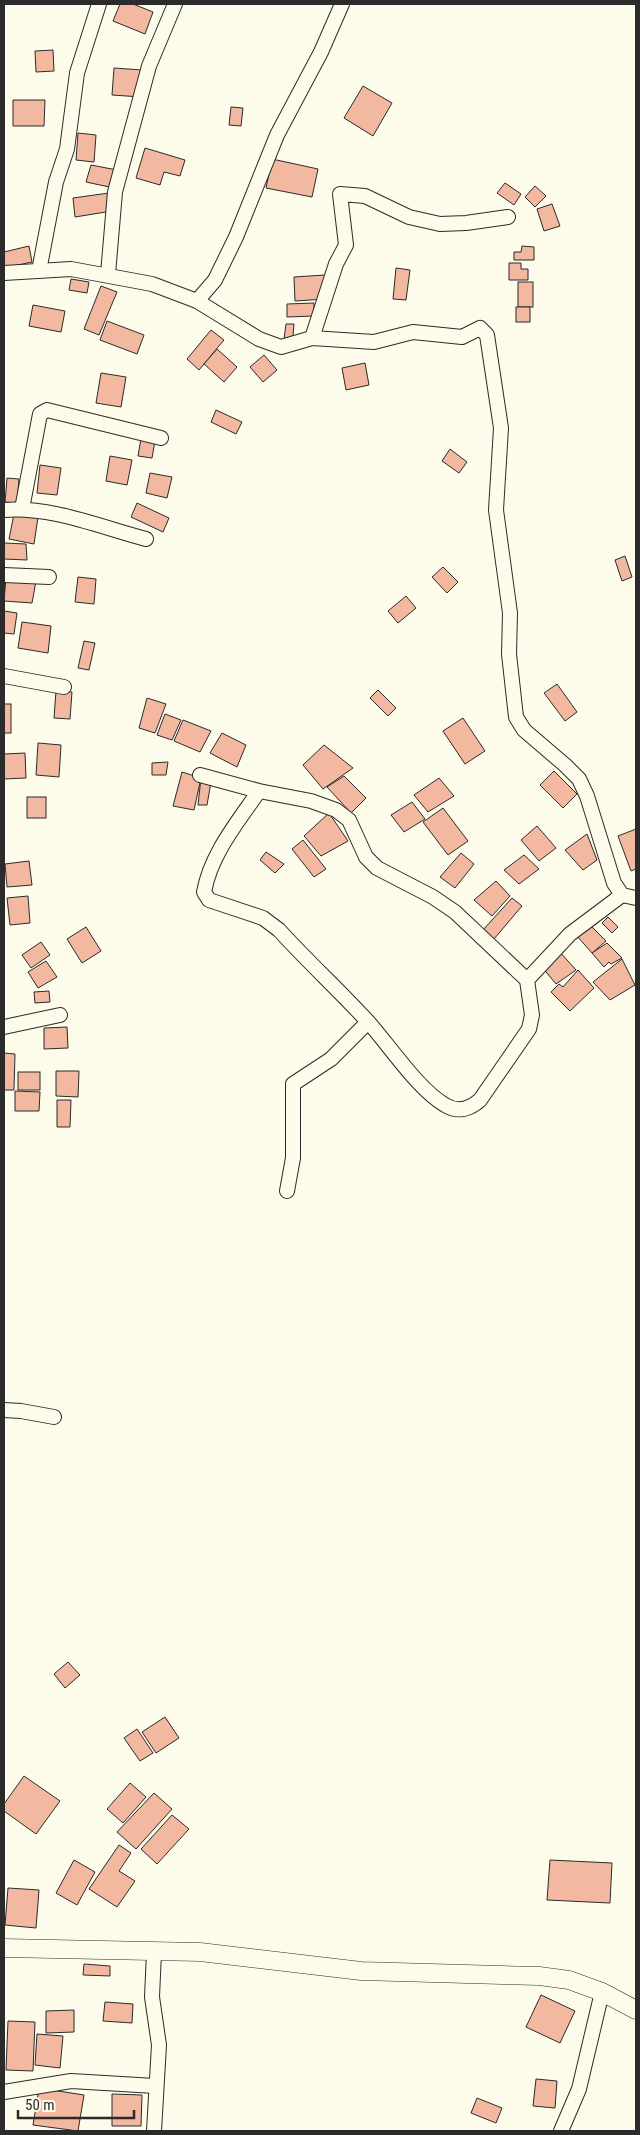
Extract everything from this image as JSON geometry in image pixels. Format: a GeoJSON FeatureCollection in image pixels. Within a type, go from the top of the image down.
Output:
{"type":"FeatureCollection","features":[{"type":"Feature","properties":{"kind":"street"},"geometry":{"type":"LineString","coordinates":[[39,271],[56,182],[67,149],[77,73],[99,4]]}},
{"type":"Feature","properties":{"kind":"street"},"geometry":{"type":"LineString","coordinates":[[108,274],[115,192],[149,66],[175,4]]}},
{"type":"Feature","properties":{"kind":"street"},"geometry":{"type":"LineString","coordinates":[[197,301],[215,280],[236,237],[276,136],[321,52],[342,4]]}},
{"type":"Feature","properties":{"kind":"street"},"geometry":{"type":"LineString","coordinates":[[312,338],[336,264],[346,245],[340,194],[364,196],[409,217],[440,224],[466,223],[508,217]]}},
{"type":"Feature","properties":{"kind":"street"},"geometry":{"type":"LineString","coordinates":[[4,273],[71,269],[108,274],[152,284],[197,301],[254,335],[281,347],[312,338],[374,342],[414,332],[462,337],[480,328],[487,335],[501,428],[496,510],[510,614],[509,654],[516,717],[524,730],[565,765],[578,779],[587,796],[614,883],[622,895],[636,898]]}},
{"type":"Feature","properties":{"kind":"street"},"geometry":{"type":"LineString","coordinates":[[22,508],[40,414],[47,410],[161,438]]}},
{"type":"Feature","properties":{"kind":"street"},"geometry":{"type":"LineString","coordinates":[[4,510],[22,508],[44,512],[146,539]]}},
{"type":"Feature","properties":{"kind":"street"},"geometry":{"type":"LineString","coordinates":[[4,575],[48,577]]}},
{"type":"Feature","properties":{"kind":"street"},"geometry":{"type":"LineString","coordinates":[[4,676],[64,687]]}},
{"type":"Feature","properties":{"kind":"street"},"geometry":{"type":"LineString","coordinates":[[200,775],[259,791],[311,801],[336,810],[350,820],[366,857],[376,868],[433,897],[455,912],[527,980],[532,1015],[529,1029],[480,1100],[471,1108],[460,1110],[447,1107],[431,1095],[368,1022],[278,930],[263,918],[209,900],[204,892],[207,876],[222,846],[259,791]]}},
{"type":"Feature","properties":{"kind":"street"},"geometry":{"type":"LineString","coordinates":[[527,980],[570,934],[622,895]]}},
{"type":"Feature","properties":{"kind":"street"},"geometry":{"type":"LineString","coordinates":[[4,1027],[60,1015]]}},
{"type":"Feature","properties":{"kind":"street"},"geometry":{"type":"LineString","coordinates":[[287,1191],[293,1158],[293,1084],[331,1059],[368,1022]]}},
{"type":"Feature","properties":{"kind":"street"},"geometry":{"type":"LineString","coordinates":[[4,1410],[54,1417]]}},
{"type":"Feature","properties":{"kind":"street"},"geometry":{"type":"LineString","coordinates":[[4,1948],[200,1952],[361,1971],[540,1976],[569,1980],[602,1992],[636,2010]]}},
{"type":"Feature","properties":{"kind":"street"},"geometry":{"type":"LineString","coordinates":[[154,1952],[152,1996],[159,2045],[155,2086],[154,2131]]}},
{"type":"Feature","properties":{"kind":"street"},"geometry":{"type":"LineString","coordinates":[[561,2131],[579,2090],[602,1992]]}},
{"type":"Feature","properties":{"kind":"street"},"geometry":{"type":"LineString","coordinates":[[4,2092],[71,2081],[155,2086]]}},
{"type":"Feature","properties":{"kind":"building"},"geometry":{"type":"Polygon","coordinates":[[[120,4],[133,4],[153,12],[145,34],[113,21],[120,4]]]}},
{"type":"Feature","properties":{"kind":"building"},"geometry":{"type":"Polygon","coordinates":[[[53,50],[54,71],[36,72],[35,51],[53,50]]]}},
{"type":"Feature","properties":{"kind":"building"},"geometry":{"type":"Polygon","coordinates":[[[114,68],[142,70],[141,97],[112,95],[114,68]]]}},
{"type":"Feature","properties":{"kind":"building"},"geometry":{"type":"Polygon","coordinates":[[[363,86],[392,103],[373,136],[344,118],[363,86]]]}},
{"type":"Feature","properties":{"kind":"building"},"geometry":{"type":"Polygon","coordinates":[[[13,100],[45,100],[44,126],[13,126],[13,100]]]}},
{"type":"Feature","properties":{"kind":"building"},"geometry":{"type":"Polygon","coordinates":[[[231,107],[243,108],[241,126],[229,125],[231,107]]]}},
{"type":"Feature","properties":{"kind":"building"},"geometry":{"type":"Polygon","coordinates":[[[78,133],[96,135],[94,162],[76,160],[78,133]]]}},
{"type":"Feature","properties":{"kind":"building"},"geometry":{"type":"Polygon","coordinates":[[[145,148],[185,160],[180,176],[164,172],[160,185],[136,178],[145,148]]]}},
{"type":"Feature","properties":{"kind":"building"},"geometry":{"type":"Polygon","coordinates":[[[272,159],[318,169],[312,197],[266,188],[272,159]]]}},
{"type":"Feature","properties":{"kind":"building"},"geometry":{"type":"Polygon","coordinates":[[[91,165],[117,170],[114,188],[86,182],[91,165]]]}},
{"type":"Feature","properties":{"kind":"building"},"geometry":{"type":"Polygon","coordinates":[[[505,183],[521,194],[514,205],[497,193],[505,183]]]}},
{"type":"Feature","properties":{"kind":"building"},"geometry":{"type":"Polygon","coordinates":[[[535,186],[546,196],[535,207],[525,197],[535,186]]]}},
{"type":"Feature","properties":{"kind":"building"},"geometry":{"type":"Polygon","coordinates":[[[109,193],[112,211],[75,217],[73,198],[109,193]]]}},
{"type":"Feature","properties":{"kind":"building"},"geometry":{"type":"Polygon","coordinates":[[[552,204],[560,226],[544,231],[537,209],[552,204]]]}},
{"type":"Feature","properties":{"kind":"building"},"geometry":{"type":"Polygon","coordinates":[[[29,246],[32,262],[4,268],[4,252],[29,246]]]}},
{"type":"Feature","properties":{"kind":"building"},"geometry":{"type":"Polygon","coordinates":[[[522,246],[534,247],[534,260],[514,260],[514,252],[521,252],[522,246]]]}},
{"type":"Feature","properties":{"kind":"building"},"geometry":{"type":"Polygon","coordinates":[[[509,263],[521,263],[521,269],[528,269],[528,280],[509,280],[509,263]]]}},
{"type":"Feature","properties":{"kind":"building"},"geometry":{"type":"Polygon","coordinates":[[[396,268],[410,270],[406,300],[393,299],[396,268]]]}},
{"type":"Feature","properties":{"kind":"building"},"geometry":{"type":"Polygon","coordinates":[[[325,275],[326,299],[295,301],[294,277],[325,275]]]}},
{"type":"Feature","properties":{"kind":"building"},"geometry":{"type":"Polygon","coordinates":[[[71,279],[89,282],[87,293],[69,290],[71,279]]]}},
{"type":"Feature","properties":{"kind":"building"},"geometry":{"type":"Polygon","coordinates":[[[518,282],[533,282],[533,307],[518,307],[518,282]]]}},
{"type":"Feature","properties":{"kind":"building"},"geometry":{"type":"Polygon","coordinates":[[[101,286],[117,292],[99,335],[84,329],[101,286]]]}},
{"type":"Feature","properties":{"kind":"building"},"geometry":{"type":"Polygon","coordinates":[[[314,303],[314,316],[287,317],[287,304],[314,303]]]}},
{"type":"Feature","properties":{"kind":"building"},"geometry":{"type":"Polygon","coordinates":[[[33,305],[65,311],[61,332],[29,326],[33,305]]]}},
{"type":"Feature","properties":{"kind":"building"},"geometry":{"type":"Polygon","coordinates":[[[516,307],[530,307],[530,322],[516,322],[516,307]]]}},
{"type":"Feature","properties":{"kind":"building"},"geometry":{"type":"Polygon","coordinates":[[[107,321],[144,335],[137,354],[100,340],[107,321]]]}},
{"type":"Feature","properties":{"kind":"building"},"geometry":{"type":"Polygon","coordinates":[[[286,324],[294,324],[292,348],[283,347],[286,324]]]}},
{"type":"Feature","properties":{"kind":"building"},"geometry":{"type":"Polygon","coordinates":[[[211,330],[224,340],[199,370],[187,359],[211,330]]]}},
{"type":"Feature","properties":{"kind":"building"},"geometry":{"type":"Polygon","coordinates":[[[217,349],[237,367],[224,382],[204,364],[217,349]]]}},
{"type":"Feature","properties":{"kind":"building"},"geometry":{"type":"Polygon","coordinates":[[[264,355],[277,370],[263,382],[250,367],[264,355]]]}},
{"type":"Feature","properties":{"kind":"building"},"geometry":{"type":"Polygon","coordinates":[[[365,363],[369,385],[346,390],[342,368],[365,363]]]}},
{"type":"Feature","properties":{"kind":"building"},"geometry":{"type":"Polygon","coordinates":[[[101,373],[126,377],[121,407],[96,403],[101,373]]]}},
{"type":"Feature","properties":{"kind":"building"},"geometry":{"type":"Polygon","coordinates":[[[216,410],[242,422],[236,434],[211,422],[216,410]]]}},
{"type":"Feature","properties":{"kind":"building"},"geometry":{"type":"Polygon","coordinates":[[[141,438],[155,441],[152,458],[138,456],[141,438]]]}},
{"type":"Feature","properties":{"kind":"building"},"geometry":{"type":"Polygon","coordinates":[[[450,449],[467,462],[459,473],[442,461],[450,449]]]}},
{"type":"Feature","properties":{"kind":"building"},"geometry":{"type":"Polygon","coordinates":[[[110,456],[132,460],[127,485],[106,481],[110,456]]]}},
{"type":"Feature","properties":{"kind":"building"},"geometry":{"type":"Polygon","coordinates":[[[40,465],[61,468],[57,495],[37,493],[40,465]]]}},
{"type":"Feature","properties":{"kind":"building"},"geometry":{"type":"Polygon","coordinates":[[[150,473],[172,477],[167,498],[146,493],[150,473]]]}},
{"type":"Feature","properties":{"kind":"building"},"geometry":{"type":"Polygon","coordinates":[[[7,478],[19,479],[17,503],[5,502],[7,478]]]}},
{"type":"Feature","properties":{"kind":"building"},"geometry":{"type":"Polygon","coordinates":[[[137,503],[169,518],[163,532],[131,517],[137,503]]]}},
{"type":"Feature","properties":{"kind":"building"},"geometry":{"type":"Polygon","coordinates":[[[14,514],[38,517],[34,544],[9,539],[14,514]]]}},
{"type":"Feature","properties":{"kind":"building"},"geometry":{"type":"Polygon","coordinates":[[[4,543],[26,544],[27,560],[4,559],[4,543]]]}},
{"type":"Feature","properties":{"kind":"building"},"geometry":{"type":"Polygon","coordinates":[[[625,556],[632,577],[622,581],[615,560],[625,556]]]}},
{"type":"Feature","properties":{"kind":"building"},"geometry":{"type":"Polygon","coordinates":[[[443,567],[458,582],[447,593],[432,577],[443,567]]]}},
{"type":"Feature","properties":{"kind":"building"},"geometry":{"type":"Polygon","coordinates":[[[78,577],[96,579],[94,604],[75,602],[78,577]]]}},
{"type":"Feature","properties":{"kind":"building"},"geometry":{"type":"Polygon","coordinates":[[[6,578],[36,581],[32,603],[4,601],[6,578]]]}},
{"type":"Feature","properties":{"kind":"building"},"geometry":{"type":"Polygon","coordinates":[[[406,596],[416,608],[398,623],[388,611],[406,596]]]}},
{"type":"Feature","properties":{"kind":"building"},"geometry":{"type":"Polygon","coordinates":[[[4,611],[17,613],[14,634],[4,633],[4,611]]]}},
{"type":"Feature","properties":{"kind":"building"},"geometry":{"type":"Polygon","coordinates":[[[22,622],[51,626],[48,653],[18,648],[22,622]]]}},
{"type":"Feature","properties":{"kind":"building"},"geometry":{"type":"Polygon","coordinates":[[[84,641],[95,643],[89,670],[78,668],[84,641]]]}},
{"type":"Feature","properties":{"kind":"building"},"geometry":{"type":"Polygon","coordinates":[[[557,684],[577,712],[565,721],[544,693],[557,684]]]}},
{"type":"Feature","properties":{"kind":"building"},"geometry":{"type":"Polygon","coordinates":[[[378,690],[396,708],[388,716],[370,698],[378,690]]]}},
{"type":"Feature","properties":{"kind":"building"},"geometry":{"type":"Polygon","coordinates":[[[56,691],[72,692],[70,719],[54,718],[56,691]]]}},
{"type":"Feature","properties":{"kind":"building"},"geometry":{"type":"Polygon","coordinates":[[[147,698],[166,704],[155,733],[139,728],[147,698]]]}},
{"type":"Feature","properties":{"kind":"building"},"geometry":{"type":"Polygon","coordinates":[[[4,704],[11,704],[11,733],[4,733],[4,704]]]}},
{"type":"Feature","properties":{"kind":"building"},"geometry":{"type":"Polygon","coordinates":[[[165,714],[181,720],[172,740],[157,735],[165,714]]]}},
{"type":"Feature","properties":{"kind":"building"},"geometry":{"type":"Polygon","coordinates":[[[463,718],[485,751],[465,764],[443,731],[463,718]]]}},
{"type":"Feature","properties":{"kind":"building"},"geometry":{"type":"Polygon","coordinates":[[[183,720],[211,731],[200,752],[174,741],[183,720]]]}},
{"type":"Feature","properties":{"kind":"building"},"geometry":{"type":"Polygon","coordinates":[[[222,733],[246,745],[237,767],[210,753],[222,733]]]}},
{"type":"Feature","properties":{"kind":"building"},"geometry":{"type":"Polygon","coordinates":[[[38,743],[61,745],[59,777],[36,775],[38,743]]]}},
{"type":"Feature","properties":{"kind":"building"},"geometry":{"type":"Polygon","coordinates":[[[324,745],[353,768],[323,789],[303,765],[324,745]]]}},
{"type":"Feature","properties":{"kind":"building"},"geometry":{"type":"Polygon","coordinates":[[[25,753],[26,778],[4,779],[4,754],[25,753]]]}},
{"type":"Feature","properties":{"kind":"building"},"geometry":{"type":"Polygon","coordinates":[[[168,762],[166,775],[152,775],[152,763],[168,762]]]}},
{"type":"Feature","properties":{"kind":"building"},"geometry":{"type":"Polygon","coordinates":[[[554,771],[577,794],[563,808],[540,785],[554,771]]]}},
{"type":"Feature","properties":{"kind":"building"},"geometry":{"type":"Polygon","coordinates":[[[182,772],[201,778],[194,810],[173,806],[182,772]]]}},
{"type":"Feature","properties":{"kind":"building"},"geometry":{"type":"Polygon","coordinates":[[[344,776],[366,798],[351,813],[327,787],[344,776]]]}},
{"type":"Feature","properties":{"kind":"building"},"geometry":{"type":"Polygon","coordinates":[[[201,778],[211,782],[207,805],[198,805],[201,778]]]}},
{"type":"Feature","properties":{"kind":"building"},"geometry":{"type":"Polygon","coordinates":[[[439,778],[454,796],[428,812],[414,795],[439,778]]]}},
{"type":"Feature","properties":{"kind":"building"},"geometry":{"type":"Polygon","coordinates":[[[27,797],[46,797],[46,818],[27,818],[27,797]]]}},
{"type":"Feature","properties":{"kind":"building"},"geometry":{"type":"Polygon","coordinates":[[[412,802],[425,819],[404,832],[391,815],[412,802]]]}},
{"type":"Feature","properties":{"kind":"building"},"geometry":{"type":"Polygon","coordinates":[[[443,808],[468,841],[448,855],[423,822],[443,808]]]}},
{"type":"Feature","properties":{"kind":"building"},"geometry":{"type":"Polygon","coordinates":[[[329,813],[348,841],[321,856],[304,836],[329,813]]]}},
{"type":"Feature","properties":{"kind":"building"},"geometry":{"type":"Polygon","coordinates":[[[537,826],[556,848],[539,861],[521,840],[537,826]]]}},
{"type":"Feature","properties":{"kind":"building"},"geometry":{"type":"Polygon","coordinates":[[[636,829],[636,869],[631,871],[618,836],[636,829]]]}},
{"type":"Feature","properties":{"kind":"building"},"geometry":{"type":"Polygon","coordinates":[[[587,834],[597,860],[583,870],[565,850],[587,834]]]}},
{"type":"Feature","properties":{"kind":"building"},"geometry":{"type":"Polygon","coordinates":[[[303,840],[326,869],[314,877],[292,849],[303,840]]]}},
{"type":"Feature","properties":{"kind":"building"},"geometry":{"type":"Polygon","coordinates":[[[266,852],[284,864],[275,873],[260,860],[266,852]]]}},
{"type":"Feature","properties":{"kind":"building"},"geometry":{"type":"Polygon","coordinates":[[[461,853],[474,864],[455,888],[440,877],[461,853]]]}},
{"type":"Feature","properties":{"kind":"building"},"geometry":{"type":"Polygon","coordinates":[[[524,855],[539,869],[519,884],[504,870],[524,855]]]}},
{"type":"Feature","properties":{"kind":"building"},"geometry":{"type":"Polygon","coordinates":[[[29,861],[32,885],[7,887],[5,864],[29,861]]]}},
{"type":"Feature","properties":{"kind":"building"},"geometry":{"type":"Polygon","coordinates":[[[496,881],[510,896],[492,916],[474,900],[496,881]]]}},
{"type":"Feature","properties":{"kind":"building"},"geometry":{"type":"Polygon","coordinates":[[[28,896],[30,923],[10,925],[7,898],[28,896]]]}},
{"type":"Feature","properties":{"kind":"building"},"geometry":{"type":"Polygon","coordinates":[[[512,898],[522,906],[494,939],[482,931],[512,898]]]}},
{"type":"Feature","properties":{"kind":"building"},"geometry":{"type":"Polygon","coordinates":[[[608,917],[618,927],[612,933],[602,923],[608,917]]]}},
{"type":"Feature","properties":{"kind":"building"},"geometry":{"type":"Polygon","coordinates":[[[590,925],[606,941],[592,953],[576,935],[590,925]]]}},
{"type":"Feature","properties":{"kind":"building"},"geometry":{"type":"Polygon","coordinates":[[[86,927],[101,951],[82,963],[67,939],[86,927]]]}},
{"type":"Feature","properties":{"kind":"building"},"geometry":{"type":"Polygon","coordinates":[[[41,942],[50,955],[31,968],[22,955],[41,942]]]}},
{"type":"Feature","properties":{"kind":"building"},"geometry":{"type":"Polygon","coordinates":[[[607,943],[622,958],[611,964],[609,962],[604,967],[592,953],[607,943]]]}},
{"type":"Feature","properties":{"kind":"building"},"geometry":{"type":"Polygon","coordinates":[[[559,951],[576,970],[556,984],[542,967],[559,951]]]}},
{"type":"Feature","properties":{"kind":"building"},"geometry":{"type":"Polygon","coordinates":[[[622,959],[635,985],[610,1000],[593,982],[622,959]]]}},
{"type":"Feature","properties":{"kind":"building"},"geometry":{"type":"Polygon","coordinates":[[[46,961],[57,977],[38,988],[28,972],[46,961]]]}},
{"type":"Feature","properties":{"kind":"building"},"geometry":{"type":"Polygon","coordinates":[[[578,970],[594,988],[570,1011],[551,992],[559,984],[563,987],[578,970]]]}},
{"type":"Feature","properties":{"kind":"building"},"geometry":{"type":"Polygon","coordinates":[[[49,991],[50,1002],[35,1003],[34,992],[49,991]]]}},
{"type":"Feature","properties":{"kind":"building"},"geometry":{"type":"Polygon","coordinates":[[[67,1027],[68,1048],[44,1049],[44,1028],[67,1027]]]}},
{"type":"Feature","properties":{"kind":"building"},"geometry":{"type":"Polygon","coordinates":[[[4,1053],[15,1054],[14,1090],[4,1090],[4,1053]]]}},
{"type":"Feature","properties":{"kind":"building"},"geometry":{"type":"Polygon","coordinates":[[[56,1071],[79,1071],[78,1097],[56,1096],[56,1071]]]}},
{"type":"Feature","properties":{"kind":"building"},"geometry":{"type":"Polygon","coordinates":[[[18,1072],[40,1072],[40,1090],[18,1090],[18,1072]]]}},
{"type":"Feature","properties":{"kind":"building"},"geometry":{"type":"Polygon","coordinates":[[[15,1091],[40,1092],[39,1111],[15,1111],[15,1091]]]}},
{"type":"Feature","properties":{"kind":"building"},"geometry":{"type":"Polygon","coordinates":[[[57,1100],[71,1100],[70,1127],[57,1127],[57,1100]]]}},
{"type":"Feature","properties":{"kind":"building"},"geometry":{"type":"Polygon","coordinates":[[[68,1662],[80,1675],[65,1688],[54,1674],[68,1662]]]}},
{"type":"Feature","properties":{"kind":"building"},"geometry":{"type":"Polygon","coordinates":[[[165,1717],[179,1738],[156,1753],[142,1732],[165,1717]]]}},
{"type":"Feature","properties":{"kind":"building"},"geometry":{"type":"Polygon","coordinates":[[[137,1729],[153,1753],[140,1761],[124,1738],[137,1729]]]}},
{"type":"Feature","properties":{"kind":"building"},"geometry":{"type":"Polygon","coordinates":[[[24,1776],[60,1801],[36,1834],[4,1811],[4,1804],[24,1776]]]}},
{"type":"Feature","properties":{"kind":"building"},"geometry":{"type":"Polygon","coordinates":[[[130,1783],[146,1797],[123,1823],[107,1809],[130,1783]]]}},
{"type":"Feature","properties":{"kind":"building"},"geometry":{"type":"Polygon","coordinates":[[[154,1793],[172,1809],[136,1849],[117,1832],[154,1793]]]}},
{"type":"Feature","properties":{"kind":"building"},"geometry":{"type":"Polygon","coordinates":[[[172,1815],[189,1829],[157,1864],[141,1849],[172,1815]]]}},
{"type":"Feature","properties":{"kind":"building"},"geometry":{"type":"Polygon","coordinates":[[[119,1845],[131,1853],[119,1871],[135,1881],[117,1907],[89,1889],[119,1845]]]}},
{"type":"Feature","properties":{"kind":"building"},"geometry":{"type":"Polygon","coordinates":[[[74,1860],[95,1872],[77,1905],[56,1893],[74,1860]]]}},
{"type":"Feature","properties":{"kind":"building"},"geometry":{"type":"Polygon","coordinates":[[[550,1860],[612,1863],[610,1903],[547,1900],[550,1860]]]}},
{"type":"Feature","properties":{"kind":"building"},"geometry":{"type":"Polygon","coordinates":[[[8,1888],[39,1890],[36,1928],[5,1925],[8,1888]]]}},
{"type":"Feature","properties":{"kind":"building"},"geometry":{"type":"Polygon","coordinates":[[[84,1964],[110,1966],[110,1976],[83,1975],[84,1964]]]}},
{"type":"Feature","properties":{"kind":"building"},"geometry":{"type":"Polygon","coordinates":[[[541,1995],[575,2011],[560,2043],[526,2027],[541,1995]]]}},
{"type":"Feature","properties":{"kind":"building"},"geometry":{"type":"Polygon","coordinates":[[[105,2002],[133,2004],[132,2023],[103,2021],[105,2002]]]}},
{"type":"Feature","properties":{"kind":"building"},"geometry":{"type":"Polygon","coordinates":[[[74,2010],[74,2032],[46,2033],[46,2011],[74,2010]]]}},
{"type":"Feature","properties":{"kind":"building"},"geometry":{"type":"Polygon","coordinates":[[[8,2021],[35,2022],[33,2071],[6,2070],[8,2021]]]}},
{"type":"Feature","properties":{"kind":"building"},"geometry":{"type":"Polygon","coordinates":[[[37,2034],[63,2036],[60,2068],[35,2065],[37,2034]]]}},
{"type":"Feature","properties":{"kind":"building"},"geometry":{"type":"Polygon","coordinates":[[[536,2079],[557,2081],[555,2108],[533,2106],[536,2079]]]}},
{"type":"Feature","properties":{"kind":"building"},"geometry":{"type":"Polygon","coordinates":[[[39,2088],[84,2095],[78,2131],[33,2125],[39,2088]]]}},
{"type":"Feature","properties":{"kind":"building"},"geometry":{"type":"Polygon","coordinates":[[[112,2094],[142,2095],[141,2126],[112,2126],[112,2094]]]}},
{"type":"Feature","properties":{"kind":"building"},"geometry":{"type":"Polygon","coordinates":[[[477,2098],[502,2108],[496,2123],[471,2113],[477,2098]]]}}]}
